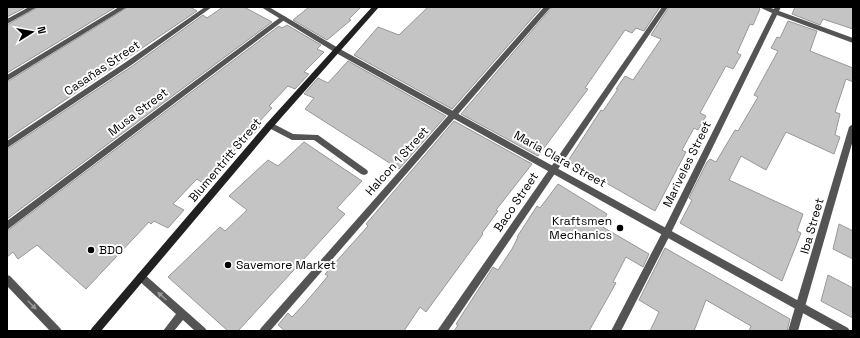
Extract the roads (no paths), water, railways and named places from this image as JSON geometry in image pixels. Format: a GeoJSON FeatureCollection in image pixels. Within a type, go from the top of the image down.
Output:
{"type":"FeatureCollection","features":[{"type":"Feature","properties":{"kind":"main road","name":"Blumentritt Street"},"geometry":{"type":"LineString","coordinates":[[95,331],[270,125],[376,7]]}},
{"type":"Feature","properties":{"kind":"street"},"geometry":{"type":"LineString","coordinates":[[7,22],[34,7]]}},
{"type":"Feature","properties":{"kind":"street"},"geometry":{"type":"LineString","coordinates":[[7,78],[124,7]]}},
{"type":"Feature","properties":{"kind":"street","name":"Casañas Street"},"geometry":{"type":"LineString","coordinates":[[7,145],[128,64],[209,7]]}},
{"type":"Feature","properties":{"kind":"street","name":"Maria Clara Street"},"geometry":{"type":"LineString","coordinates":[[264,7],[338,50],[845,331]]}},
{"type":"Feature","properties":{"kind":"street","name":"Halcon 1 Street"},"geometry":{"type":"LineString","coordinates":[[264,331],[548,7]]}},
{"type":"Feature","properties":{"kind":"street","name":"Baco Street"},"geometry":{"type":"LineString","coordinates":[[442,331],[664,7]]}},
{"type":"Feature","properties":{"kind":"street"},"geometry":{"type":"LineString","coordinates":[[762,7],[777,10],[853,41]]}},
{"type":"Feature","properties":{"kind":"street","name":"Mariveles Street"},"geometry":{"type":"LineString","coordinates":[[616,331],[667,232],[777,10]]}},
{"type":"Feature","properties":{"kind":"street","name":"Musa Street"},"geometry":{"type":"LineString","coordinates":[[7,226],[284,18]]}},
{"type":"Feature","properties":{"kind":"street"},"geometry":{"type":"LineString","coordinates":[[270,125],[292,138],[315,137],[364,172]]}},
{"type":"Feature","properties":{"kind":"street","name":"Iba Street"},"geometry":{"type":"LineString","coordinates":[[793,331],[853,127]]}},
{"type":"Feature","properties":{"kind":"street"},"geometry":{"type":"LineString","coordinates":[[142,277],[202,331]]}},
{"type":"Feature","properties":{"kind":"street"},"geometry":{"type":"LineString","coordinates":[[7,279],[57,331]]}},
{"type":"Feature","properties":{"kind":"street"},"geometry":{"type":"LineString","coordinates":[[168,331],[182,314]]}},
{"type":"Feature","properties":{"kind":"place","name":"Kraftsmen Mechanics"},"geometry":{"type":"Point","coordinates":[620,228]}},
{"type":"Feature","properties":{"kind":"place","name":"BDO"},"geometry":{"type":"Point","coordinates":[91,250]}},
{"type":"Feature","properties":{"kind":"place","name":"Savemore Market"},"geometry":{"type":"Point","coordinates":[228,265]}}]}
